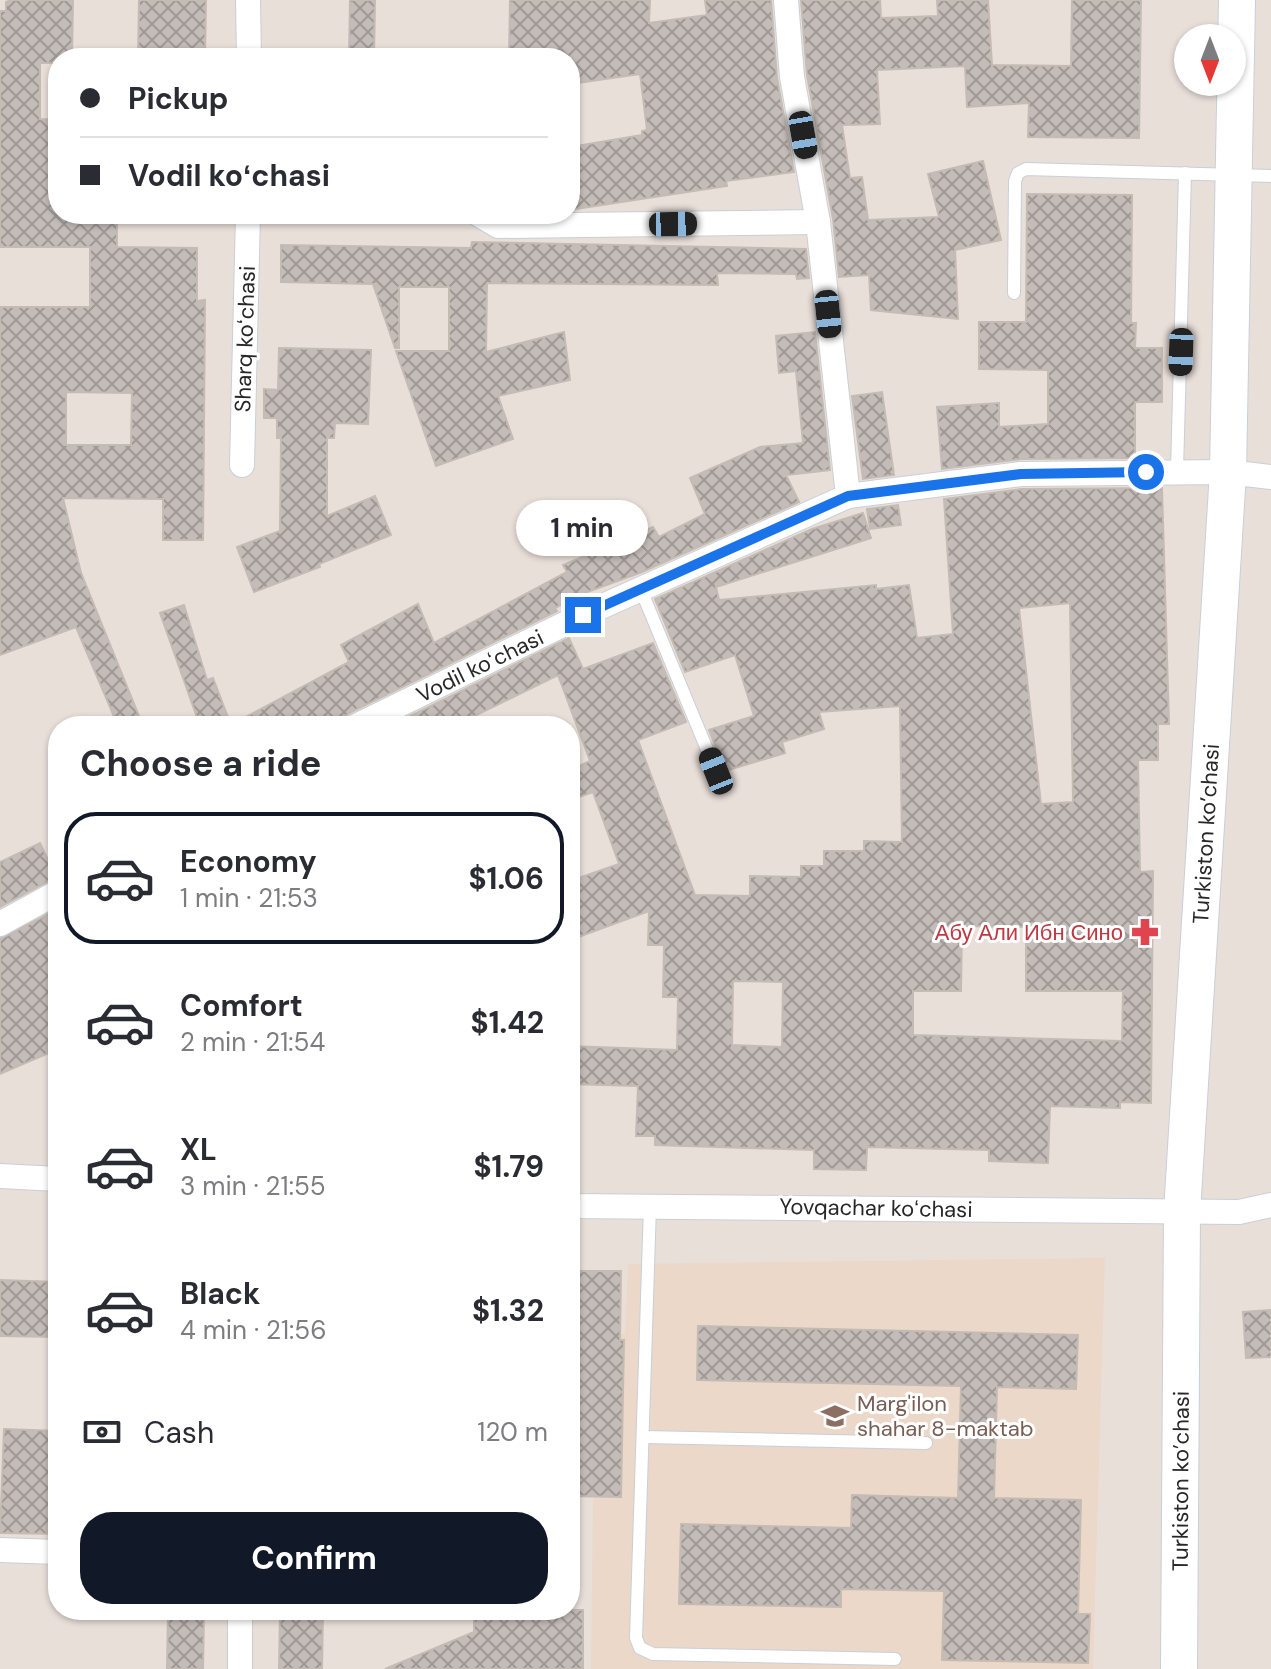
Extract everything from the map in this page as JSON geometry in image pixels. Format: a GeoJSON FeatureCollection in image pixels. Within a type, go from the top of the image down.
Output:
{"type":"FeatureCollection","features":[{"type":"Feature","properties":{"kind":"main road","name":"Turkiston ko’chasi"},"geometry":{"type":"LineString","coordinates":[[1179,1669],[1182,1212],[1228,472],[1237,0]]}},
{"type":"Feature","properties":{"kind":"street"},"geometry":{"type":"LineString","coordinates":[[248,0],[249,48]]}},
{"type":"Feature","properties":{"kind":"street"},"geometry":{"type":"LineString","coordinates":[[786,0],[792,77],[818,222],[848,496]]}},
{"type":"Feature","properties":{"kind":"street"},"geometry":{"type":"LineString","coordinates":[[495,224],[818,222]]}},
{"type":"Feature","properties":{"kind":"street","name":"Sharq koʻchasi"},"geometry":{"type":"LineString","coordinates":[[242,465],[248,224]]}},
{"type":"Feature","properties":{"kind":"street","name":"Vodil koʻchasi"},"geometry":{"type":"LineString","coordinates":[[376,716],[583,615],[848,496],[1021,474],[1177,471],[1271,477]]}},
{"type":"Feature","properties":{"kind":"street"},"geometry":{"type":"LineString","coordinates":[[0,924],[48,898]]}},
{"type":"Feature","properties":{"kind":"street"},"geometry":{"type":"LineString","coordinates":[[0,1176],[48,1178]]}},
{"type":"Feature","properties":{"kind":"street","name":"Yovqachar koʻchasi"},"geometry":{"type":"LineString","coordinates":[[580,1206],[1239,1212],[1271,1205]]}},
{"type":"Feature","properties":{"kind":"street"},"geometry":{"type":"LineString","coordinates":[[0,1550],[48,1552]]}},
{"type":"Feature","properties":{"kind":"street"},"geometry":{"type":"LineString","coordinates":[[240,1620],[240,1669]]}},
{"type":"Feature","properties":{"kind":"lane"},"geometry":{"type":"LineString","coordinates":[[1014,293],[1015,181],[1018,173],[1026,169],[1271,176]]}},
{"type":"Feature","properties":{"kind":"lane"},"geometry":{"type":"LineString","coordinates":[[1177,471],[1185,173]]}},
{"type":"Feature","properties":{"kind":"lane"},"geometry":{"type":"LineString","coordinates":[[641,590],[716,771]]}},
{"type":"Feature","properties":{"kind":"lane"},"geometry":{"type":"LineString","coordinates":[[650,1206],[636,1638],[640,1648],[653,1654],[850,1664],[895,1659]]}},
{"type":"Feature","properties":{"kind":"lane"},"geometry":{"type":"LineString","coordinates":[[644,1437],[926,1443]]}},
{"type":"Feature","properties":{"kind":"lane"},"geometry":{"type":"LineString","coordinates":[[680,1669],[681,1654]]}},
{"type":"Feature","properties":{"kind":"shaded area","name":"Marg'ilon shahar 8-maktab"},"geometry":{"type":"Polygon","coordinates":[[[1105,1258],[1093,1669],[591,1669],[593,1498],[580,1497],[580,1334],[625,1334],[628,1264],[1105,1258]]]}},
{"type":"Feature","properties":{"kind":"building"},"geometry":{"type":"Polygon","coordinates":[[[11,0],[73,0],[72,48],[48,48],[48,63],[40,63],[40,119],[48,119],[48,224],[117,224],[117,247],[197,248],[197,301],[205,300],[203,540],[163,540],[163,499],[63,498],[81,573],[139,716],[114,716],[76,627],[0,655],[0,307],[90,307],[90,247],[0,247],[0,11],[6,11],[6,2],[11,0]],[[66,392],[66,445],[131,445],[132,393],[66,392]]]}},
{"type":"Feature","properties":{"kind":"building"},"geometry":{"type":"Polygon","coordinates":[[[139,0],[206,0],[205,48],[138,48],[139,0]]]}},
{"type":"Feature","properties":{"kind":"building"},"geometry":{"type":"Polygon","coordinates":[[[350,0],[375,0],[374,48],[349,48],[350,0]]]}},
{"type":"Feature","properties":{"kind":"building"},"geometry":{"type":"Polygon","coordinates":[[[510,0],[650,0],[649,23],[707,15],[705,0],[771,0],[777,78],[794,172],[726,181],[727,186],[580,208],[580,145],[642,135],[642,131],[647,130],[640,74],[580,83],[580,48],[509,48],[510,0]]]}},
{"type":"Feature","properties":{"kind":"building"},"geometry":{"type":"Polygon","coordinates":[[[801,0],[880,0],[881,18],[938,16],[937,0],[988,0],[992,65],[1071,66],[1072,0],[1141,0],[1139,138],[1028,137],[1029,103],[967,107],[965,66],[877,70],[880,124],[842,125],[850,178],[862,177],[868,220],[939,217],[928,174],[983,161],[1001,240],[955,250],[958,319],[871,310],[869,275],[839,277],[833,219],[807,75],[801,0]]]}},
{"type":"Feature","properties":{"kind":"building"},"geometry":{"type":"Polygon","coordinates":[[[1027,194],[1132,195],[1131,323],[1136,323],[1135,348],[1162,348],[1162,402],[1135,402],[1135,458],[1021,459],[942,469],[937,407],[999,403],[999,427],[1048,424],[1048,370],[979,369],[979,322],[1026,322],[1027,194]]]}},
{"type":"Feature","properties":{"kind":"building"},"geometry":{"type":"Polygon","coordinates":[[[472,242],[806,249],[809,278],[797,279],[796,274],[717,273],[718,285],[487,283],[486,352],[564,332],[570,380],[498,396],[513,439],[436,466],[396,351],[449,351],[449,287],[399,287],[399,348],[395,348],[373,284],[281,282],[281,245],[471,248],[472,242]]]}},
{"type":"Feature","properties":{"kind":"building"},"geometry":{"type":"Polygon","coordinates":[[[815,332],[830,470],[786,475],[799,502],[642,572],[579,595],[555,608],[557,611],[345,716],[248,716],[349,662],[341,645],[418,604],[434,643],[567,572],[563,565],[653,527],[659,537],[705,514],[690,478],[760,447],[803,443],[796,371],[779,373],[776,336],[815,332]]]}},
{"type":"Feature","properties":{"kind":"building"},"geometry":{"type":"Polygon","coordinates":[[[279,348],[371,350],[368,424],[335,423],[334,438],[327,438],[327,516],[375,496],[391,535],[254,592],[237,547],[280,531],[281,438],[277,438],[277,418],[264,418],[264,389],[278,390],[279,348]]]}},
{"type":"Feature","properties":{"kind":"building"},"geometry":{"type":"Polygon","coordinates":[[[882,392],[894,475],[863,479],[852,396],[882,392]]]}},
{"type":"Feature","properties":{"kind":"building"},"geometry":{"type":"Polygon","coordinates":[[[1162,488],[1169,724],[1158,724],[1158,760],[1138,760],[1140,872],[1153,871],[1151,1103],[1120,1102],[1120,1108],[1050,1106],[1048,1163],[989,1161],[989,1150],[867,1147],[866,1170],[814,1169],[814,1150],[655,1145],[655,1136],[636,1136],[638,1086],[580,1084],[580,1046],[677,1050],[678,997],[663,997],[664,945],[648,945],[649,911],[580,936],[580,878],[619,864],[593,792],[580,797],[580,766],[590,761],[580,734],[580,716],[573,716],[558,675],[474,716],[410,716],[569,638],[583,669],[653,643],[686,722],[638,740],[695,895],[750,896],[750,876],[801,877],[801,866],[824,866],[824,851],[864,851],[864,841],[902,842],[900,706],[819,712],[824,729],[782,742],[785,753],[725,771],[709,730],[754,716],[735,655],[685,672],[655,599],[812,529],[863,513],[871,538],[716,587],[719,600],[876,585],[876,589],[909,585],[917,638],[953,634],[944,499],[1022,489],[1162,488]],[[1070,603],[1019,608],[1041,804],[1073,802],[1070,603]],[[962,926],[961,991],[913,991],[913,1035],[1122,1041],[1123,991],[1026,991],[1026,927],[962,926]],[[733,981],[732,1045],[782,1047],[783,982],[733,981]]]}},
{"type":"Feature","properties":{"kind":"building"},"geometry":{"type":"Polygon","coordinates":[[[898,505],[901,525],[870,529],[867,509],[898,505]]]}},
{"type":"Feature","properties":{"kind":"building"},"geometry":{"type":"Polygon","coordinates":[[[184,605],[207,680],[213,678],[228,716],[196,716],[160,613],[184,605]]]}},
{"type":"Feature","properties":{"kind":"building"},"geometry":{"type":"Polygon","coordinates":[[[40,843],[48,860],[48,881],[0,907],[0,862],[40,843]]]}},
{"type":"Feature","properties":{"kind":"building"},"geometry":{"type":"Polygon","coordinates":[[[48,914],[48,1053],[0,1074],[0,939],[48,914]]]}},
{"type":"Feature","properties":{"kind":"building"},"geometry":{"type":"Polygon","coordinates":[[[580,1271],[621,1271],[620,1340],[624,1340],[621,1497],[580,1496],[580,1271]]]}},
{"type":"Feature","properties":{"kind":"building"},"geometry":{"type":"Polygon","coordinates":[[[0,1280],[48,1282],[48,1337],[0,1336],[0,1280]]]}},
{"type":"Feature","properties":{"kind":"building"},"geometry":{"type":"Polygon","coordinates":[[[1271,1310],[1271,1357],[1246,1358],[1243,1312],[1271,1310]]]}},
{"type":"Feature","properties":{"kind":"building"},"geometry":{"type":"Polygon","coordinates":[[[698,1326],[1078,1335],[1076,1389],[997,1387],[994,1498],[1081,1500],[1078,1614],[1090,1614],[1088,1663],[942,1660],[944,1591],[841,1589],[841,1607],[679,1604],[681,1524],[851,1528],[852,1495],[958,1498],[961,1386],[697,1380],[698,1326]]]}},
{"type":"Feature","properties":{"kind":"building"},"geometry":{"type":"Polygon","coordinates":[[[4,1429],[48,1431],[48,1534],[0,1533],[4,1429]]]}},
{"type":"Feature","properties":{"kind":"building"},"geometry":{"type":"Polygon","coordinates":[[[580,1610],[583,1610],[583,1669],[385,1669],[474,1632],[474,1620],[580,1620],[580,1610]]]}},
{"type":"Feature","properties":{"kind":"building"},"geometry":{"type":"Polygon","coordinates":[[[168,1620],[204,1620],[203,1669],[167,1669],[168,1620]]]}},
{"type":"Feature","properties":{"kind":"building"},"geometry":{"type":"Polygon","coordinates":[[[280,1620],[323,1620],[322,1669],[279,1669],[280,1620]]]}},
{"type":"Feature","properties":{"kind":"place","name":"Абу Али Ибн Сино"},"geometry":{"type":"Point","coordinates":[1145,932]}},
{"type":"Feature","properties":{"kind":"place","name":"Marg'ilon shahar 8-maktab"},"geometry":{"type":"Point","coordinates":[835,1416]}},
{"type":"Feature","properties":{"kind":"route"},"geometry":{"type":"LineString","coordinates":[[583,615],[848,496],[1021,474],[1146,472]]}}]}
